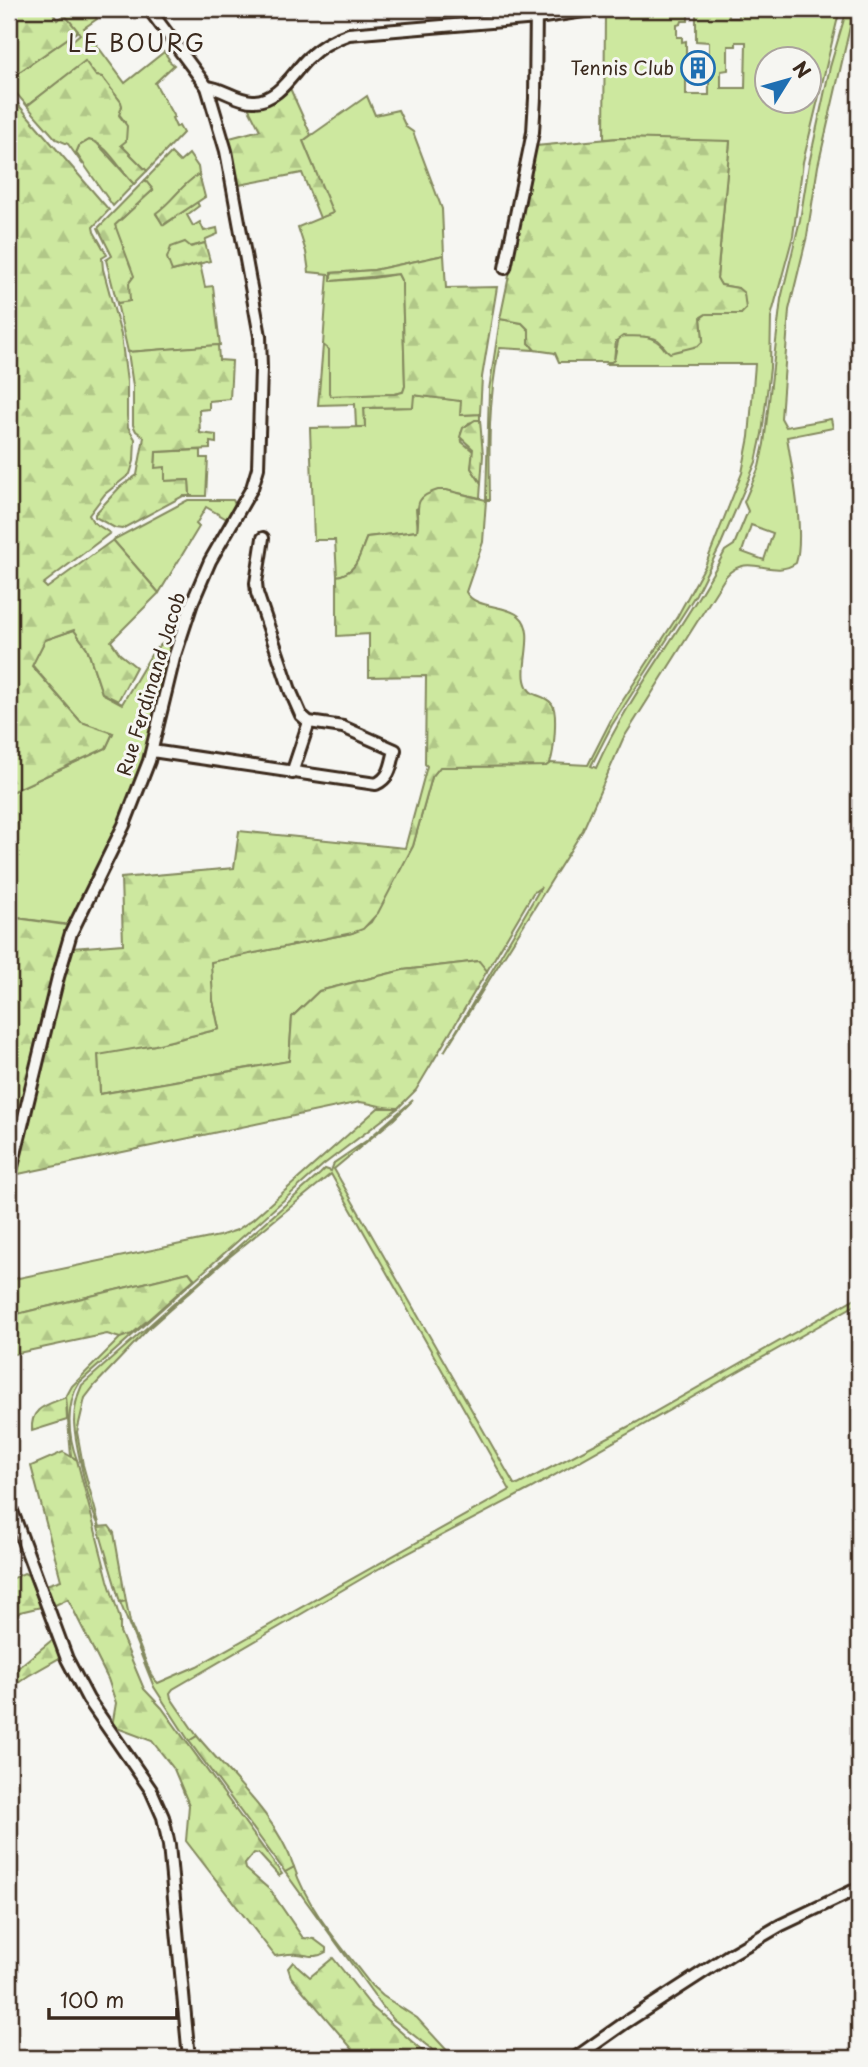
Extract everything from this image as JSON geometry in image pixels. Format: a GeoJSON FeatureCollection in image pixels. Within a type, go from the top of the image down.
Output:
{"type":"FeatureCollection","features":[{"type":"Feature","properties":{"kind":"street","name":"Rue Ferdinand Jacob"},"geometry":{"type":"LineString","coordinates":[[9,1179],[71,933],[124,825],[152,751],[174,658],[192,603],[210,561],[252,488],[258,468],[260,336],[230,169],[207,87],[149,9]]}},
{"type":"Feature","properties":{"kind":"street"},"geometry":{"type":"LineString","coordinates":[[207,87],[245,101],[261,101],[279,90],[309,57],[343,36],[536,13],[597,9]]}},
{"type":"Feature","properties":{"kind":"street"},"geometry":{"type":"LineString","coordinates":[[505,268],[533,132],[536,13]]}},
{"type":"Feature","properties":{"kind":"street"},"geometry":{"type":"LineString","coordinates":[[152,751],[376,784],[390,773],[395,750],[343,727],[309,722],[301,715],[257,593],[263,538]]}},
{"type":"Feature","properties":{"kind":"street"},"geometry":{"type":"LineString","coordinates":[[292,773],[309,722]]}},
{"type":"Feature","properties":{"kind":"street"},"geometry":{"type":"LineString","coordinates":[[9,1503],[67,1660],[88,1699],[151,1790],[163,1817],[169,1845],[189,2058]]}},
{"type":"Feature","properties":{"kind":"street"},"geometry":{"type":"LineString","coordinates":[[575,2058],[652,2005],[781,1924],[859,1888]]}},
{"type":"Feature","properties":{"kind":"green space"},"geometry":{"type":"Polygon","coordinates":[[[9,9],[51,9],[57,20],[65,15],[78,31],[9,79],[9,9]]]}},
{"type":"Feature","properties":{"kind":"green space"},"geometry":{"type":"Polygon","coordinates":[[[60,9],[90,9],[97,19],[84,28],[125,83],[164,52],[174,65],[155,83],[174,117],[172,118],[176,127],[179,126],[183,133],[147,171],[121,145],[125,122],[119,114],[122,106],[120,101],[102,77],[96,76],[85,62],[27,106],[9,85],[9,79],[68,38],[73,40],[80,34],[60,9]]]}},
{"type":"Feature","properties":{"kind":"green space"},"geometry":{"type":"Polygon","coordinates":[[[625,9],[688,9],[688,21],[677,25],[677,37],[682,37],[682,42],[686,41],[686,95],[709,95],[709,42],[696,41],[696,9],[728,9],[729,18],[738,18],[738,9],[840,9],[822,83],[822,46],[752,46],[752,116],[814,116],[803,162],[793,236],[771,317],[770,368],[756,462],[696,594],[612,725],[591,766],[596,768],[625,712],[725,551],[734,545],[748,511],[744,502],[759,467],[764,444],[781,299],[800,220],[819,116],[822,116],[830,67],[847,9],[857,9],[853,14],[818,166],[807,236],[789,310],[781,418],[786,427],[831,419],[833,428],[787,437],[798,518],[796,563],[778,569],[743,566],[726,576],[623,739],[583,830],[444,1052],[541,887],[533,893],[487,971],[478,961],[403,970],[319,991],[292,1017],[289,1061],[100,1094],[98,1054],[155,1045],[219,1029],[213,1001],[210,962],[352,933],[371,922],[413,846],[432,777],[440,767],[546,766],[550,763],[588,765],[614,714],[677,617],[705,566],[742,473],[749,437],[755,364],[607,364],[614,360],[619,337],[645,337],[656,341],[665,350],[703,341],[701,318],[706,314],[741,314],[738,288],[721,285],[717,279],[730,142],[604,139],[605,12],[625,9]],[[736,42],[736,46],[728,46],[728,70],[721,71],[721,88],[745,88],[746,42],[736,42]],[[751,525],[742,552],[764,560],[773,533],[751,525]]]}},
{"type":"Feature","properties":{"kind":"green space"},"geometry":{"type":"Polygon","coordinates":[[[85,61],[96,76],[102,77],[121,102],[119,115],[127,126],[126,141],[121,145],[147,171],[134,184],[108,152],[96,142],[89,140],[79,146],[76,153],[83,165],[68,144],[56,139],[27,106],[85,61]]]}},
{"type":"Feature","properties":{"kind":"green space"},"geometry":{"type":"Polygon","coordinates":[[[289,86],[311,135],[303,141],[333,213],[320,218],[302,173],[239,185],[226,139],[260,130],[247,105],[289,86]]]}},
{"type":"Feature","properties":{"kind":"green space"},"geometry":{"type":"Polygon","coordinates":[[[9,94],[109,210],[93,227],[107,255],[102,258],[103,269],[121,335],[127,382],[128,427],[135,439],[134,461],[130,474],[105,494],[89,515],[93,522],[110,533],[43,584],[47,588],[113,540],[159,593],[111,641],[120,654],[136,667],[118,701],[102,693],[87,648],[74,630],[45,640],[32,666],[81,722],[113,733],[106,748],[9,793],[9,94]]]}},
{"type":"Feature","properties":{"kind":"green space"},"geometry":{"type":"Polygon","coordinates":[[[367,96],[375,115],[398,110],[406,127],[413,132],[442,209],[444,255],[374,270],[331,273],[332,281],[398,274],[402,282],[405,386],[403,392],[395,394],[331,396],[329,350],[323,345],[328,274],[309,272],[298,227],[332,213],[303,141],[367,96]]]}},
{"type":"Feature","properties":{"kind":"green space"},"geometry":{"type":"Polygon","coordinates":[[[619,138],[730,141],[717,278],[721,285],[738,288],[744,293],[746,309],[741,314],[706,314],[701,317],[703,341],[698,346],[670,353],[655,338],[623,336],[616,341],[614,360],[611,362],[559,362],[555,353],[535,350],[529,343],[529,330],[522,323],[500,319],[536,146],[619,138]]]}},
{"type":"Feature","properties":{"kind":"green space"},"geometry":{"type":"Polygon","coordinates":[[[89,140],[96,142],[134,184],[113,206],[76,153],[79,146],[89,140]]]}},
{"type":"Feature","properties":{"kind":"green space"},"geometry":{"type":"Polygon","coordinates":[[[171,153],[180,162],[189,154],[198,167],[199,174],[156,214],[164,225],[197,202],[199,206],[187,215],[193,226],[200,222],[204,231],[217,228],[218,234],[206,239],[205,243],[190,247],[172,271],[200,264],[205,287],[213,286],[220,345],[128,352],[117,303],[130,301],[115,225],[153,190],[145,180],[171,153]]]}},
{"type":"Feature","properties":{"kind":"green space"},"geometry":{"type":"Polygon","coordinates":[[[199,174],[205,197],[163,225],[156,213],[199,174]]]}},
{"type":"Feature","properties":{"kind":"green space"},"geometry":{"type":"Polygon","coordinates":[[[145,180],[153,190],[115,225],[134,276],[129,283],[130,301],[117,303],[106,260],[112,256],[98,228],[145,180]]]}},
{"type":"Feature","properties":{"kind":"green space"},"geometry":{"type":"Polygon","coordinates":[[[185,242],[191,247],[205,243],[210,261],[172,271],[167,258],[171,247],[185,242]]]}},
{"type":"Feature","properties":{"kind":"green space"},"geometry":{"type":"Polygon","coordinates":[[[444,255],[446,288],[497,287],[482,377],[480,414],[460,415],[461,401],[414,395],[413,407],[364,408],[365,427],[356,427],[355,404],[318,405],[323,345],[329,350],[331,396],[395,394],[403,392],[405,386],[402,282],[398,274],[331,281],[331,273],[374,270],[444,255]]]}},
{"type":"Feature","properties":{"kind":"green space"},"geometry":{"type":"Polygon","coordinates":[[[500,319],[522,323],[529,330],[529,343],[535,350],[499,350],[491,406],[490,500],[486,500],[489,390],[500,319]]]}},
{"type":"Feature","properties":{"kind":"green space"},"geometry":{"type":"Polygon","coordinates":[[[218,345],[219,360],[232,361],[230,399],[209,401],[209,409],[199,410],[200,433],[216,435],[216,443],[210,442],[210,449],[156,452],[155,468],[165,467],[165,481],[189,480],[190,496],[183,496],[122,529],[95,517],[120,487],[137,475],[144,437],[133,425],[133,386],[128,352],[218,345]]]}},
{"type":"Feature","properties":{"kind":"green space"},"geometry":{"type":"Polygon","coordinates":[[[413,395],[462,401],[461,415],[480,414],[480,420],[469,423],[461,433],[462,442],[474,452],[471,468],[481,483],[480,498],[446,490],[416,509],[418,531],[367,537],[354,566],[350,571],[337,576],[335,540],[314,540],[310,428],[365,427],[364,408],[413,407],[413,395]]]}},
{"type":"Feature","properties":{"kind":"green space"},"geometry":{"type":"Polygon","coordinates":[[[475,420],[480,420],[483,455],[481,483],[471,468],[473,449],[460,437],[463,428],[475,420]]]}},
{"type":"Feature","properties":{"kind":"green space"},"geometry":{"type":"Polygon","coordinates":[[[201,450],[201,458],[208,458],[206,496],[190,496],[189,480],[164,481],[155,468],[156,452],[201,450]]]}},
{"type":"Feature","properties":{"kind":"green space"},"geometry":{"type":"Polygon","coordinates":[[[438,490],[486,500],[483,542],[466,592],[483,604],[513,612],[524,622],[527,629],[524,673],[527,686],[533,693],[548,700],[554,708],[555,733],[550,763],[546,766],[440,767],[432,777],[413,846],[378,913],[363,929],[211,962],[213,1001],[219,1029],[155,1045],[98,1055],[100,1094],[289,1061],[292,1017],[319,991],[403,970],[479,961],[487,971],[416,1090],[398,1108],[360,1102],[9,1176],[9,917],[80,927],[72,948],[123,944],[121,878],[234,868],[239,831],[405,848],[427,766],[426,676],[369,677],[369,634],[337,636],[337,576],[350,571],[354,566],[367,537],[417,531],[419,501],[438,490]]]}},
{"type":"Feature","properties":{"kind":"green space"},"geometry":{"type":"Polygon","coordinates":[[[188,500],[233,500],[235,504],[227,519],[206,507],[196,524],[199,527],[159,593],[113,540],[188,500]]]}},
{"type":"Feature","properties":{"kind":"green space"},"geometry":{"type":"Polygon","coordinates":[[[74,630],[87,648],[102,693],[122,704],[154,650],[178,632],[146,758],[113,838],[71,925],[9,917],[9,793],[106,748],[113,733],[81,722],[32,665],[45,640],[74,630]]]}},
{"type":"Feature","properties":{"kind":"green space"},"geometry":{"type":"Polygon","coordinates":[[[413,1100],[334,1169],[514,1484],[518,1485],[637,1422],[859,1296],[859,1303],[530,1489],[380,1568],[173,1689],[171,1698],[197,1736],[189,1741],[154,1687],[120,1602],[126,1601],[130,1622],[152,1677],[158,1683],[197,1666],[510,1490],[331,1174],[228,1258],[148,1329],[85,1398],[77,1432],[100,1527],[84,1477],[74,1422],[82,1385],[325,1169],[331,1171],[334,1163],[366,1141],[413,1100]]]}},
{"type":"Feature","properties":{"kind":"green space"},"geometry":{"type":"Polygon","coordinates":[[[378,1108],[398,1108],[323,1165],[80,1382],[70,1410],[72,1441],[77,1460],[71,1456],[66,1397],[72,1386],[120,1338],[141,1326],[194,1278],[189,1272],[9,1316],[9,1280],[237,1230],[253,1219],[378,1108]]]}},
{"type":"Feature","properties":{"kind":"green space"},"geometry":{"type":"Polygon","coordinates":[[[189,1272],[194,1279],[132,1334],[120,1338],[107,1334],[9,1355],[9,1316],[189,1272]]]}},
{"type":"Feature","properties":{"kind":"green space"},"geometry":{"type":"Polygon","coordinates":[[[66,1397],[67,1420],[32,1431],[34,1417],[41,1408],[66,1397]]]}},
{"type":"Feature","properties":{"kind":"green space"},"geometry":{"type":"Polygon","coordinates":[[[63,1452],[77,1460],[120,1619],[120,1632],[144,1689],[162,1708],[282,1874],[279,1876],[259,1854],[254,1853],[245,1864],[246,1869],[270,1890],[303,1938],[314,1939],[326,1948],[326,1952],[315,1956],[275,1956],[186,1841],[189,1805],[174,1769],[152,1741],[112,1726],[116,1703],[108,1679],[68,1599],[53,1606],[46,1585],[61,1580],[31,1466],[63,1452]]]}},
{"type":"Feature","properties":{"kind":"green space"},"geometry":{"type":"Polygon","coordinates":[[[109,1526],[114,1533],[126,1601],[120,1602],[98,1527],[109,1526]]]}},
{"type":"Feature","properties":{"kind":"green space"},"geometry":{"type":"Polygon","coordinates":[[[24,1573],[28,1575],[41,1607],[20,1612],[9,1624],[9,1580],[24,1573]]]}},
{"type":"Feature","properties":{"kind":"green space"},"geometry":{"type":"Polygon","coordinates":[[[52,1640],[61,1657],[10,1689],[9,1675],[52,1640]]]}},
{"type":"Feature","properties":{"kind":"green space"},"geometry":{"type":"Polygon","coordinates":[[[197,1736],[252,1797],[276,1830],[294,1867],[285,1872],[189,1741],[197,1736]]]}},
{"type":"Feature","properties":{"kind":"green space"},"geometry":{"type":"Polygon","coordinates":[[[294,1867],[317,1914],[371,1985],[417,2018],[454,2058],[443,2058],[393,2019],[382,2006],[285,1872],[294,1867]]]}},
{"type":"Feature","properties":{"kind":"green space"},"geometry":{"type":"Polygon","coordinates":[[[333,1958],[372,2007],[431,2058],[360,2058],[291,1977],[288,1968],[293,1962],[310,1977],[333,1958]]]}},
{"type":"Feature","properties":{"kind":"place","name":"Tennis Club"},"geometry":{"type":"Point","coordinates":[698,68]}},
{"type":"Feature","properties":{"kind":"district","name":"LE BOURG"},"geometry":{"type":"Point","coordinates":[137,44]}}]}
